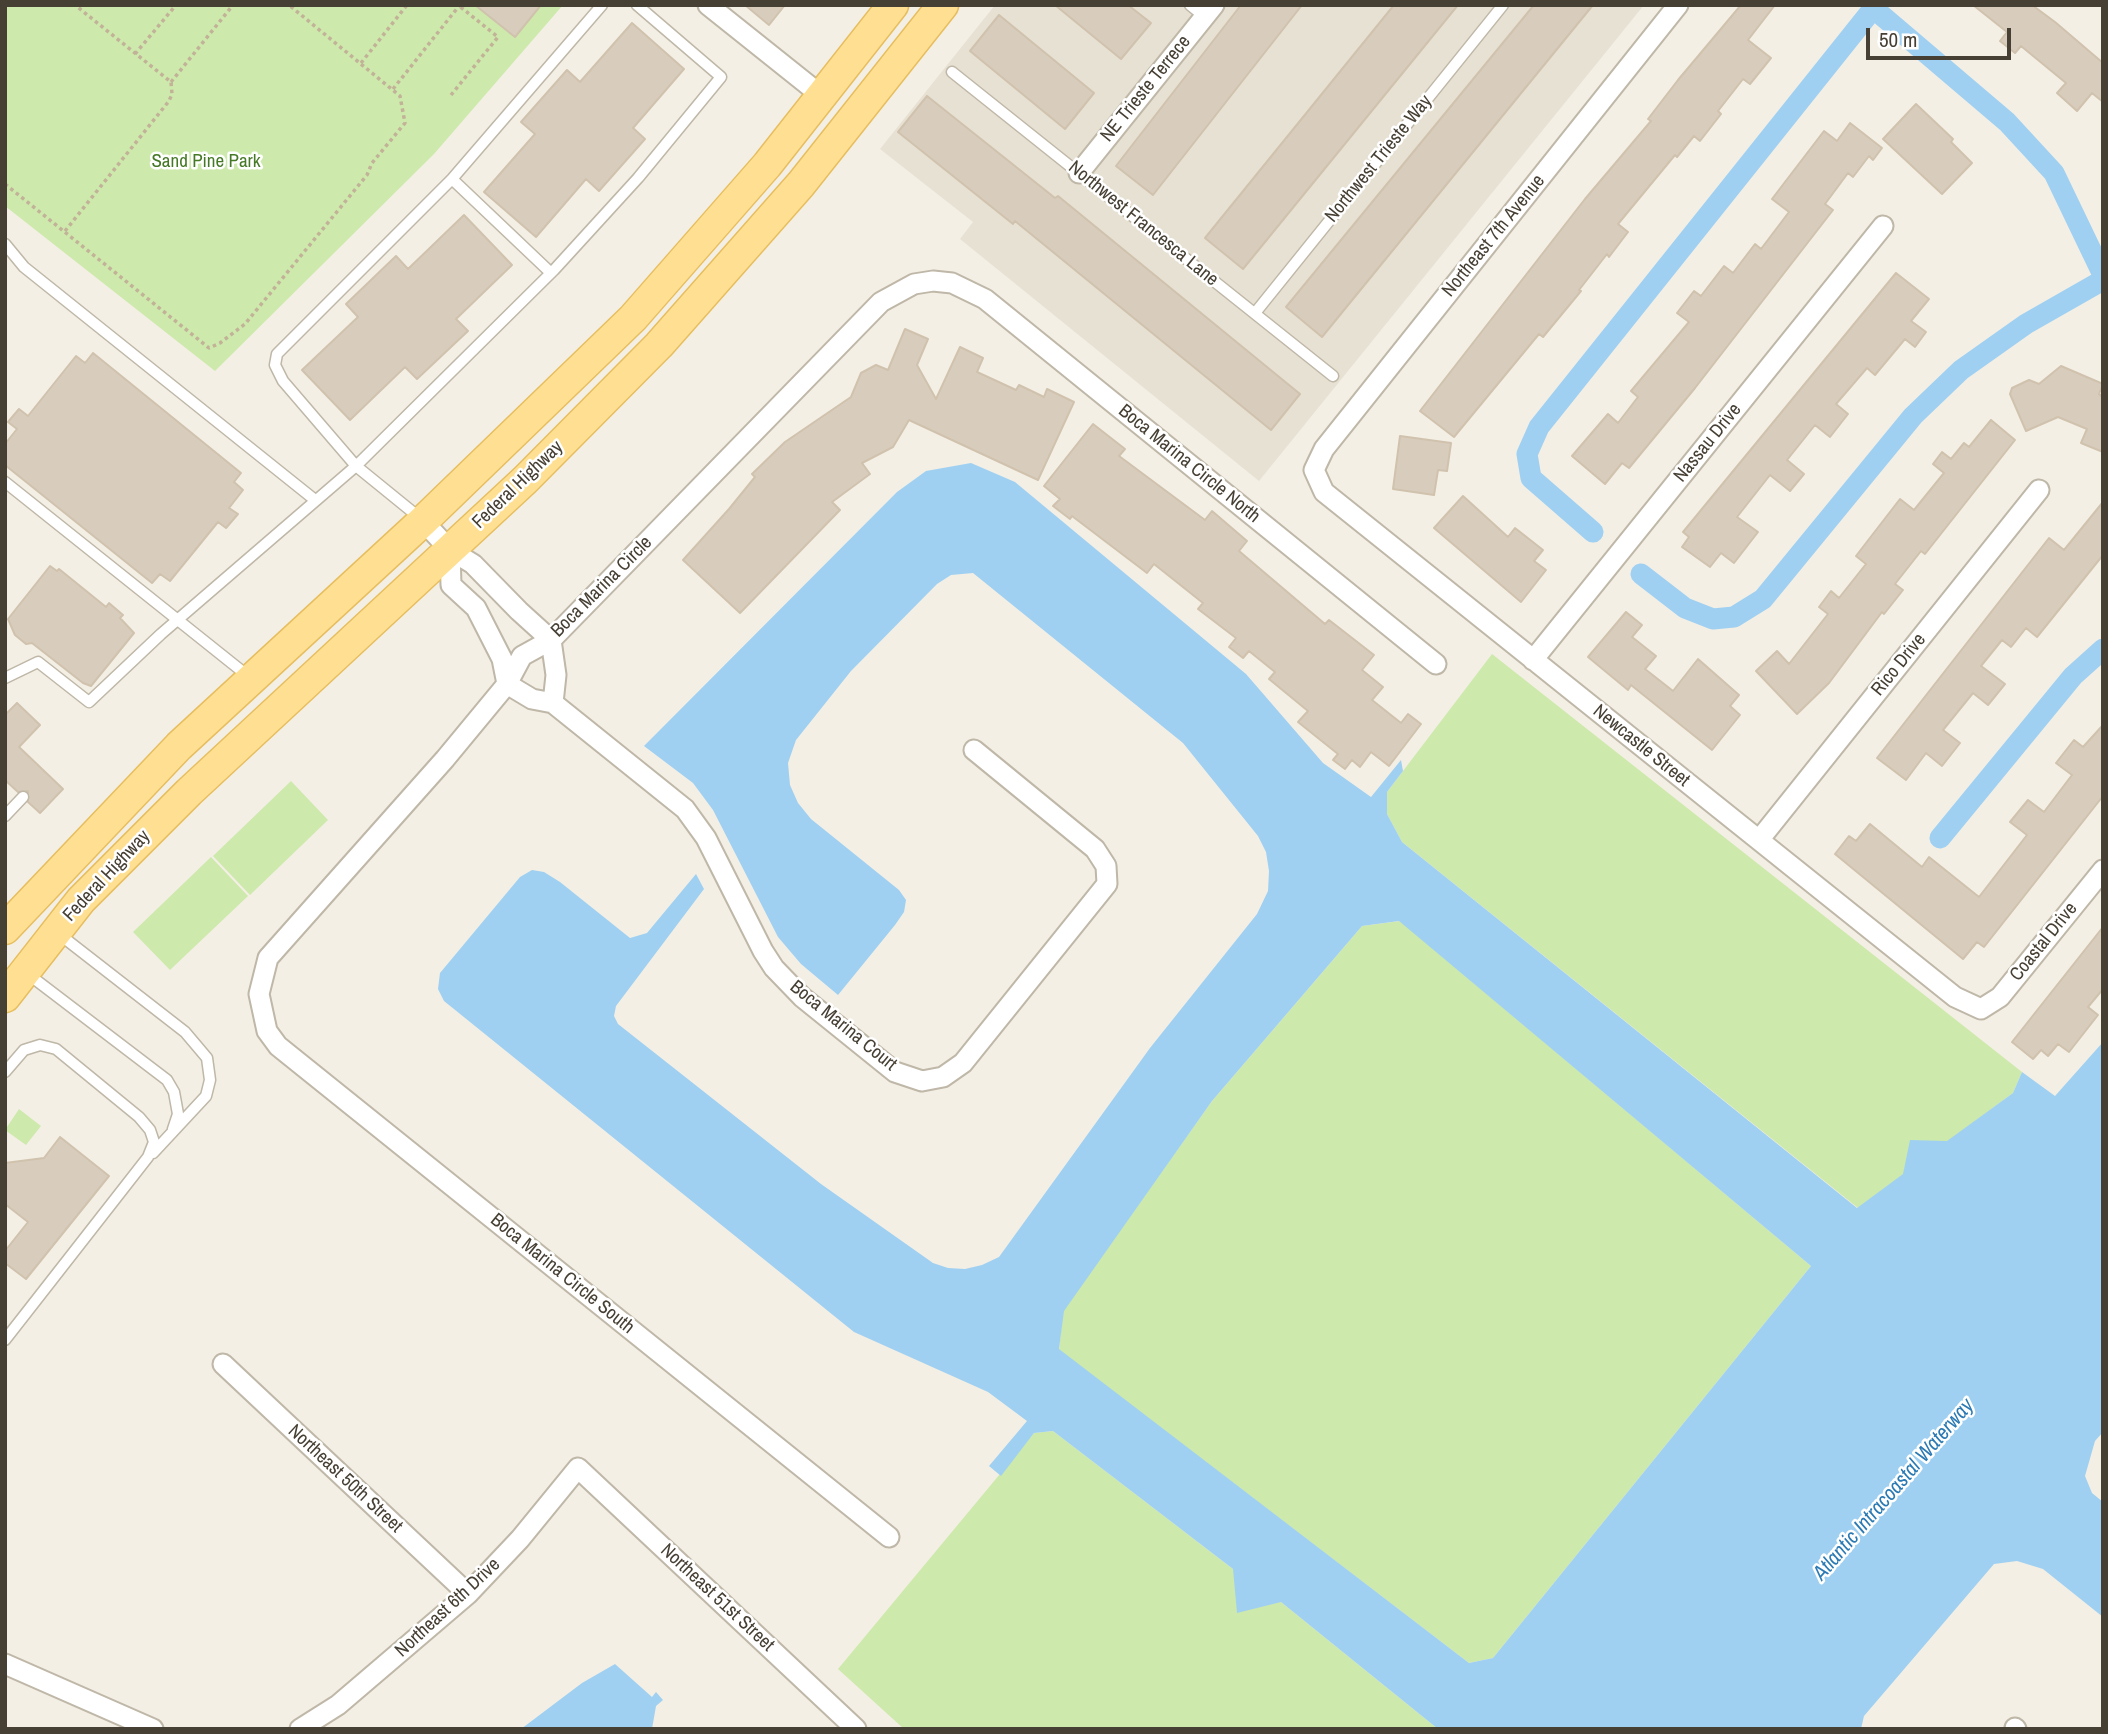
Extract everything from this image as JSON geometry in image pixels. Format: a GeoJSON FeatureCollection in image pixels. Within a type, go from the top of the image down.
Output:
{"type":"FeatureCollection","features":[{"type":"Feature","properties":{"kind":"main road","name":"Federal Highway"},"geometry":{"type":"LineString","coordinates":[[11,911],[251,679],[423,521],[633,318],[767,165],[893,5]]}},
{"type":"Feature","properties":{"kind":"main road","name":"Federal Highway"},"geometry":{"type":"LineString","coordinates":[[5,997],[15,964],[56,931],[81,900],[189,792],[450,550],[659,345],[800,184],[943,5]]}},
{"type":"Feature","properties":{"kind":"main road"},"geometry":{"type":"LineString","coordinates":[[850,123],[852,84],[871,33]]}},
{"type":"Feature","properties":{"kind":"main road"},"geometry":{"type":"LineString","coordinates":[[800,184],[819,134],[822,96]]}},
{"type":"Feature","properties":{"kind":"main road"},"geometry":{"type":"LineString","coordinates":[[11,911],[56,931]]}},
{"type":"Feature","properties":{"kind":"street"},"geometry":{"type":"LineString","coordinates":[[708,5],[822,96]]}},
{"type":"Feature","properties":{"kind":"street","name":"Northeast 7th Avenue"},"geometry":{"type":"LineString","coordinates":[[1314,470],[1324,449],[1678,5]]}},
{"type":"Feature","properties":{"kind":"street","name":"NE Trieste Terrece"},"geometry":{"type":"LineString","coordinates":[[1079,173],[1203,9]]}},
{"type":"Feature","properties":{"kind":"street","name":"Nassau Drive"},"geometry":{"type":"LineString","coordinates":[[1533,660],[1883,226]]}},
{"type":"Feature","properties":{"kind":"street","name":"Boca Marina Circle"},"geometry":{"type":"LineString","coordinates":[[259,994],[261,975],[279,942],[445,759],[506,684],[522,656],[551,640],[881,302],[897,291],[933,281]]}},
{"type":"Feature","properties":{"kind":"street","name":"Boca Marina Circle North"},"geometry":{"type":"LineString","coordinates":[[933,281],[970,289],[985,299],[1437,664]]}},
{"type":"Feature","properties":{"kind":"street","name":"Newcastle Street"},"geometry":{"type":"LineString","coordinates":[[1314,470],[1324,492],[1955,996],[1981,1009]]}},
{"type":"Feature","properties":{"kind":"street","name":"Rico Drive"},"geometry":{"type":"LineString","coordinates":[[1759,840],[2039,490]]}},
{"type":"Feature","properties":{"kind":"street"},"geometry":{"type":"LineString","coordinates":[[423,521],[450,550],[473,564],[551,640],[556,675],[554,703]]}},
{"type":"Feature","properties":{"kind":"street"},"geometry":{"type":"LineString","coordinates":[[450,550],[451,585],[476,608],[502,659],[506,684]]}},
{"type":"Feature","properties":{"kind":"street","name":"Boca Marina Court"},"geometry":{"type":"LineString","coordinates":[[506,684],[532,699],[554,703],[671,796],[691,816],[706,838],[763,951],[802,998],[895,1072],[922,1082],[943,1077],[963,1063],[1107,884],[1106,866],[1095,849],[974,750]]}},
{"type":"Feature","properties":{"kind":"street","name":"Coastal Drive"},"geometry":{"type":"LineString","coordinates":[[1981,1009],[2000,996],[2103,870]]}},
{"type":"Feature","properties":{"kind":"street","name":"Boca Marina Circle South"},"geometry":{"type":"LineString","coordinates":[[259,994],[267,1031],[278,1046],[889,1537]]}},
{"type":"Feature","properties":{"kind":"street","name":"Northeast 50th Street"},"geometry":{"type":"LineString","coordinates":[[223,1364],[468,1594]]}},
{"type":"Feature","properties":{"kind":"street","name":"Northeast 6th Drive"},"geometry":{"type":"LineString","coordinates":[[300,1729],[338,1705],[468,1594],[520,1539],[578,1468]]}},
{"type":"Feature","properties":{"kind":"street","name":"Northeast 51st Street"},"geometry":{"type":"LineString","coordinates":[[578,1468],[852,1728]]}},
{"type":"Feature","properties":{"kind":"street"},"geometry":{"type":"LineString","coordinates":[[5,1664],[153,1729]]}},
{"type":"Feature","properties":{"kind":"lane"},"geometry":{"type":"LineString","coordinates":[[423,521],[356,466],[283,381],[275,365],[277,354],[452,179],[602,5]]}},
{"type":"Feature","properties":{"kind":"lane"},"geometry":{"type":"LineString","coordinates":[[5,678],[38,662],[89,702],[179,619],[356,466],[551,272],[638,178],[721,77],[636,5]]}},
{"type":"Feature","properties":{"kind":"lane","name":"Northwest Trieste Way"},"geometry":{"type":"LineString","coordinates":[[1255,313],[1503,5]]}},
{"type":"Feature","properties":{"kind":"lane","name":"Northwest Francesca Lane"},"geometry":{"type":"LineString","coordinates":[[953,72],[1333,376]]}},
{"type":"Feature","properties":{"kind":"lane"},"geometry":{"type":"LineString","coordinates":[[452,179],[551,272]]}},
{"type":"Feature","properties":{"kind":"lane"},"geometry":{"type":"LineString","coordinates":[[5,244],[24,267],[314,500]]}},
{"type":"Feature","properties":{"kind":"lane"},"geometry":{"type":"LineString","coordinates":[[5,482],[251,679]]}},
{"type":"Feature","properties":{"kind":"lane"},"geometry":{"type":"LineString","coordinates":[[5,816],[23,797]]}},
{"type":"Feature","properties":{"kind":"lane"},"geometry":{"type":"LineString","coordinates":[[5,1340],[148,1157],[206,1096],[210,1080],[207,1058],[185,1032],[56,931]]}},
{"type":"Feature","properties":{"kind":"lane"},"geometry":{"type":"LineString","coordinates":[[15,964],[167,1080],[174,1092],[178,1114],[173,1131]]}},
{"type":"Feature","properties":{"kind":"lane"},"geometry":{"type":"LineString","coordinates":[[5,1072],[24,1050],[40,1045],[56,1049],[139,1117],[150,1130],[154,1142],[148,1157]]}},
{"type":"Feature","properties":{"kind":"path"},"geometry":{"type":"LineString","coordinates":[[75,5],[171,82]]}},
{"type":"Feature","properties":{"kind":"path"},"geometry":{"type":"LineString","coordinates":[[135,54],[176,5]]}},
{"type":"Feature","properties":{"kind":"path"},"geometry":{"type":"LineString","coordinates":[[65,232],[169,101],[171,82],[233,5]]}},
{"type":"Feature","properties":{"kind":"path"},"geometry":{"type":"LineString","coordinates":[[5,184],[209,348],[245,324],[367,175],[372,163],[405,123],[400,96],[289,5]]}},
{"type":"Feature","properties":{"kind":"path"},"geometry":{"type":"LineString","coordinates":[[360,64],[407,5]]}},
{"type":"Feature","properties":{"kind":"path"},"geometry":{"type":"LineString","coordinates":[[392,89],[459,6],[498,37],[451,95]]}},
{"type":"Feature","properties":{"kind":"shaded area"},"geometry":{"type":"Polygon","coordinates":[[[995,5],[1644,5],[1259,481],[960,239],[973,222],[880,149],[995,5]]]}},
{"type":"Feature","properties":{"kind":"green space","name":"Sand Pine Park"},"geometry":{"type":"Polygon","coordinates":[[[5,5],[563,5],[434,154],[215,371],[5,206],[5,5]]]}},
{"type":"Feature","properties":{"kind":"green space"},"geometry":{"type":"Polygon","coordinates":[[[1492,654],[2022,1072],[2013,1093],[1858,1208],[1402,842],[1387,814],[1387,792],[1492,654]]]}},
{"type":"Feature","properties":{"kind":"green space"},"geometry":{"type":"Polygon","coordinates":[[[291,781],[328,820],[250,895],[213,856],[291,781]]]}},
{"type":"Feature","properties":{"kind":"green space"},"geometry":{"type":"Polygon","coordinates":[[[211,857],[248,896],[170,970],[133,932],[211,857]]]}},
{"type":"Feature","properties":{"kind":"green space"},"geometry":{"type":"Polygon","coordinates":[[[1400,921],[1811,1266],[1493,1658],[1469,1663],[1059,1350],[1063,1311],[1212,1101],[1362,926],[1400,921]]]}},
{"type":"Feature","properties":{"kind":"green space"},"geometry":{"type":"Polygon","coordinates":[[[19,1109],[41,1126],[26,1145],[5,1130],[19,1109]]]}},
{"type":"Feature","properties":{"kind":"green space"},"geometry":{"type":"Polygon","coordinates":[[[1053,1431],[1233,1569],[1281,1602],[1438,1729],[904,1729],[838,1669],[1034,1433],[1053,1431]]]}},
{"type":"Feature","properties":{"kind":"water","name":"Atlantic Intracoastal Waterway"},"geometry":{"type":"Polygon","coordinates":[[[971,463],[1015,482],[1246,674],[1323,763],[1371,797],[1401,760],[1403,771],[1387,792],[1387,814],[1402,842],[1857,1208],[1903,1174],[1910,1140],[1947,1141],[2013,1093],[2022,1072],[2055,1096],[2103,1042],[2103,1432],[2095,1441],[2085,1476],[2092,1493],[2103,1502],[2103,1617],[2043,1569],[2017,1561],[1994,1564],[1864,1716],[1861,1729],[1438,1729],[1281,1602],[1237,1613],[1233,1569],[1053,1431],[1034,1433],[1001,1476],[989,1466],[1027,1421],[988,1392],[854,1332],[444,1001],[438,989],[440,973],[520,877],[532,870],[544,872],[560,882],[630,938],[647,933],[696,874],[704,889],[616,1006],[614,1016],[618,1024],[821,1184],[933,1263],[948,1268],[965,1269],[999,1257],[1150,1048],[1257,914],[1268,891],[1269,871],[1266,852],[1258,836],[1183,743],[973,573],[951,575],[937,584],[851,671],[796,740],[788,763],[790,785],[798,803],[811,819],[899,890],[906,900],[904,912],[895,925],[838,995],[801,964],[778,937],[713,810],[693,783],[644,746],[897,492],[926,471],[971,463]],[[1399,921],[1362,926],[1212,1101],[1064,1311],[1059,1349],[1469,1663],[1493,1658],[1811,1266],[1399,921]]]}},
{"type":"Feature","properties":{"kind":"water"},"geometry":{"type":"Polygon","coordinates":[[[615,1664],[652,1697],[656,1692],[663,1700],[656,1706],[652,1729],[521,1729],[582,1683],[615,1664]]]}},
{"type":"Feature","properties":{"kind":"building"},"geometry":{"type":"Polygon","coordinates":[[[475,5],[541,5],[515,37],[475,5]]]}},
{"type":"Feature","properties":{"kind":"building"},"geometry":{"type":"Polygon","coordinates":[[[745,5],[785,5],[769,25],[745,5]]]}},
{"type":"Feature","properties":{"kind":"building"},"geometry":{"type":"Polygon","coordinates":[[[1055,5],[1128,5],[1151,23],[1121,59],[1055,5]]]}},
{"type":"Feature","properties":{"kind":"building"},"geometry":{"type":"Polygon","coordinates":[[[1241,5],[1302,5],[1153,195],[1116,166],[1241,5]]]}},
{"type":"Feature","properties":{"kind":"building"},"geometry":{"type":"Polygon","coordinates":[[[1394,5],[1458,5],[1243,269],[1205,238],[1394,5]]]}},
{"type":"Feature","properties":{"kind":"building"},"geometry":{"type":"Polygon","coordinates":[[[1534,5],[1593,5],[1322,337],[1286,307],[1534,5]]]}},
{"type":"Feature","properties":{"kind":"building"},"geometry":{"type":"Polygon","coordinates":[[[1741,5],[1775,5],[1748,40],[1771,58],[1750,84],[1743,79],[1718,111],[1721,114],[1700,141],[1694,136],[1677,157],[1675,155],[1618,224],[1628,232],[1609,257],[1607,254],[1543,337],[1539,334],[1454,437],[1420,411],[1585,199],[1651,121],[1648,119],[1678,80],[1741,5]]]}},
{"type":"Feature","properties":{"kind":"building"},"geometry":{"type":"Polygon","coordinates":[[[1973,5],[2032,5],[2055,22],[2103,63],[2103,102],[2092,93],[2077,111],[2057,93],[2066,83],[2021,46],[2015,53],[2000,41],[2007,32],[1973,5]]]}},
{"type":"Feature","properties":{"kind":"building"},"geometry":{"type":"Polygon","coordinates":[[[999,15],[1094,93],[1065,129],[970,51],[999,15]]]}},
{"type":"Feature","properties":{"kind":"building"},"geometry":{"type":"Polygon","coordinates":[[[632,23],[684,69],[633,128],[645,139],[599,191],[586,179],[536,237],[484,192],[535,134],[521,122],[567,70],[580,82],[632,23]]]}},
{"type":"Feature","properties":{"kind":"building"},"geometry":{"type":"Polygon","coordinates":[[[927,96],[1055,198],[1058,196],[1300,394],[1271,430],[1015,221],[1013,224],[898,132],[927,96]]]}},
{"type":"Feature","properties":{"kind":"building"},"geometry":{"type":"Polygon","coordinates":[[[1916,104],[1953,139],[1951,142],[1972,163],[1942,194],[1883,139],[1916,104]]]}},
{"type":"Feature","properties":{"kind":"building"},"geometry":{"type":"Polygon","coordinates":[[[1850,123],[1882,148],[1873,160],[1869,156],[1853,177],[1848,173],[1825,204],[1833,210],[1695,388],[1629,468],[1622,463],[1605,484],[1572,456],[1608,414],[1618,423],[1638,397],[1631,391],[1689,322],[1677,313],[1694,291],[1701,296],[1724,266],[1733,273],[1755,244],[1761,249],[1789,212],[1772,199],[1824,131],[1837,141],[1850,123]]]}},
{"type":"Feature","properties":{"kind":"building"},"geometry":{"type":"Polygon","coordinates":[[[464,215],[512,265],[456,319],[468,331],[417,379],[405,367],[350,420],[302,370],[358,317],[346,304],[396,256],[408,269],[464,215]]]}},
{"type":"Feature","properties":{"kind":"building"},"geometry":{"type":"Polygon","coordinates":[[[1896,273],[1929,299],[1911,321],[1926,332],[1915,347],[1905,339],[1875,375],[1867,368],[1836,404],[1848,414],[1830,437],[1815,425],[1787,460],[1804,474],[1790,491],[1770,475],[1737,517],[1758,532],[1734,563],[1721,553],[1710,567],[1682,547],[1689,537],[1683,532],[1896,273]]]}},
{"type":"Feature","properties":{"kind":"building"},"geometry":{"type":"Polygon","coordinates":[[[905,329],[928,339],[917,365],[936,399],[960,347],[983,358],[977,372],[1016,390],[1019,385],[1044,397],[1047,389],[1074,402],[1038,480],[909,420],[893,447],[862,463],[870,474],[832,502],[840,510],[740,613],[683,560],[755,477],[752,474],[785,442],[851,397],[861,373],[876,365],[888,370],[905,329]]]}},
{"type":"Feature","properties":{"kind":"building"},"geometry":{"type":"Polygon","coordinates":[[[93,353],[241,473],[234,482],[243,490],[229,508],[238,514],[226,528],[218,522],[170,581],[160,574],[152,583],[5,465],[5,444],[17,429],[8,422],[19,409],[28,416],[76,356],[85,363],[93,353]]]}},
{"type":"Feature","properties":{"kind":"building"},"geometry":{"type":"Polygon","coordinates":[[[2061,366],[2103,384],[2099,394],[2101,396],[2103,391],[2103,452],[2081,443],[2087,429],[2058,417],[2026,431],[2010,394],[2012,388],[2029,380],[2039,384],[2061,366]]]}},
{"type":"Feature","properties":{"kind":"building"},"geometry":{"type":"Polygon","coordinates":[[[1991,420],[2015,440],[1925,554],[1921,551],[1895,584],[1903,590],[1884,614],[1882,612],[1829,683],[1797,714],[1756,671],[1777,651],[1789,664],[1828,614],[1819,607],[1831,591],[1839,598],[1866,564],[1856,556],[1900,499],[1914,510],[1944,473],[1933,464],[1942,452],[1951,459],[1964,443],[1969,447],[1991,420]]]}},
{"type":"Feature","properties":{"kind":"building"},"geometry":{"type":"Polygon","coordinates":[[[1093,424],[1125,449],[1119,456],[1205,520],[1212,511],[1247,541],[1239,551],[1325,624],[1329,620],[1374,655],[1362,670],[1383,687],[1372,700],[1401,723],[1408,714],[1421,724],[1389,766],[1371,752],[1360,767],[1352,760],[1345,769],[1333,760],[1338,754],[1298,722],[1308,711],[1269,679],[1275,672],[1249,651],[1243,658],[1229,647],[1236,638],[1198,609],[1203,603],[1154,564],[1147,573],[1072,516],[1070,519],[1053,506],[1060,499],[1044,486],[1093,424]]]}},
{"type":"Feature","properties":{"kind":"building"},"geometry":{"type":"Polygon","coordinates":[[[1400,436],[1451,443],[1447,471],[1438,470],[1434,495],[1393,489],[1400,436]]]}},
{"type":"Feature","properties":{"kind":"building"},"geometry":{"type":"Polygon","coordinates":[[[1463,496],[1508,537],[1515,528],[1543,550],[1534,561],[1546,570],[1521,602],[1434,528],[1463,496]]]}},
{"type":"Feature","properties":{"kind":"building"},"geometry":{"type":"Polygon","coordinates":[[[2103,502],[2103,555],[2037,637],[2026,628],[2011,647],[2002,640],[1981,666],[2005,684],[1988,705],[1973,693],[1943,730],[1960,743],[1942,766],[1926,753],[1906,780],[1877,758],[2049,538],[2064,550],[2103,502]]]}},
{"type":"Feature","properties":{"kind":"building"},"geometry":{"type":"Polygon","coordinates":[[[50,566],[57,571],[59,569],[106,607],[109,603],[123,615],[120,618],[134,633],[91,686],[83,683],[32,643],[26,644],[15,635],[8,619],[50,566]]]}},
{"type":"Feature","properties":{"kind":"building"},"geometry":{"type":"Polygon","coordinates":[[[1626,612],[1642,625],[1632,637],[1656,656],[1645,669],[1673,691],[1698,659],[1739,695],[1730,706],[1740,715],[1712,750],[1631,685],[1628,690],[1588,657],[1626,612]]]}},
{"type":"Feature","properties":{"kind":"building"},"geometry":{"type":"Polygon","coordinates":[[[17,703],[40,725],[19,747],[63,789],[40,813],[28,802],[28,791],[18,792],[5,780],[5,715],[17,703]]]}},
{"type":"Feature","properties":{"kind":"building"},"geometry":{"type":"Polygon","coordinates":[[[2103,725],[2103,796],[1984,947],[1977,942],[1963,959],[1835,854],[1849,836],[1856,841],[1870,824],[1922,867],[1929,857],[1979,897],[2027,835],[2010,822],[2028,800],[2044,812],[2072,775],[2056,763],[2074,740],[2083,747],[2103,725]]]}},
{"type":"Feature","properties":{"kind":"building"},"geometry":{"type":"Polygon","coordinates":[[[2103,927],[2103,989],[2088,1007],[2098,1015],[2069,1052],[2058,1044],[2048,1056],[2041,1050],[2033,1059],[2012,1042],[2103,927]]]}},
{"type":"Feature","properties":{"kind":"building"},"geometry":{"type":"Polygon","coordinates":[[[60,1137],[109,1176],[26,1279],[5,1263],[5,1251],[28,1222],[5,1204],[5,1163],[44,1158],[60,1137]]]}},
{"type":"Feature","properties":{"kind":"waterway"},"geometry":{"type":"LineString","coordinates":[[1593,532],[1531,478],[1527,454],[1539,427],[1876,5]]}},
{"type":"Feature","properties":{"kind":"waterway"},"geometry":{"type":"LineString","coordinates":[[1873,8],[2007,122],[2054,173],[2103,275]]}},
{"type":"Feature","properties":{"kind":"waterway"},"geometry":{"type":"LineString","coordinates":[[1641,574],[1685,608],[1713,619],[1734,617],[1763,599],[1913,416],[1961,370],[2026,324],[2103,280]]}},
{"type":"Feature","properties":{"kind":"waterway"},"geometry":{"type":"LineString","coordinates":[[1940,838],[2073,676],[2103,649]]}}]}
